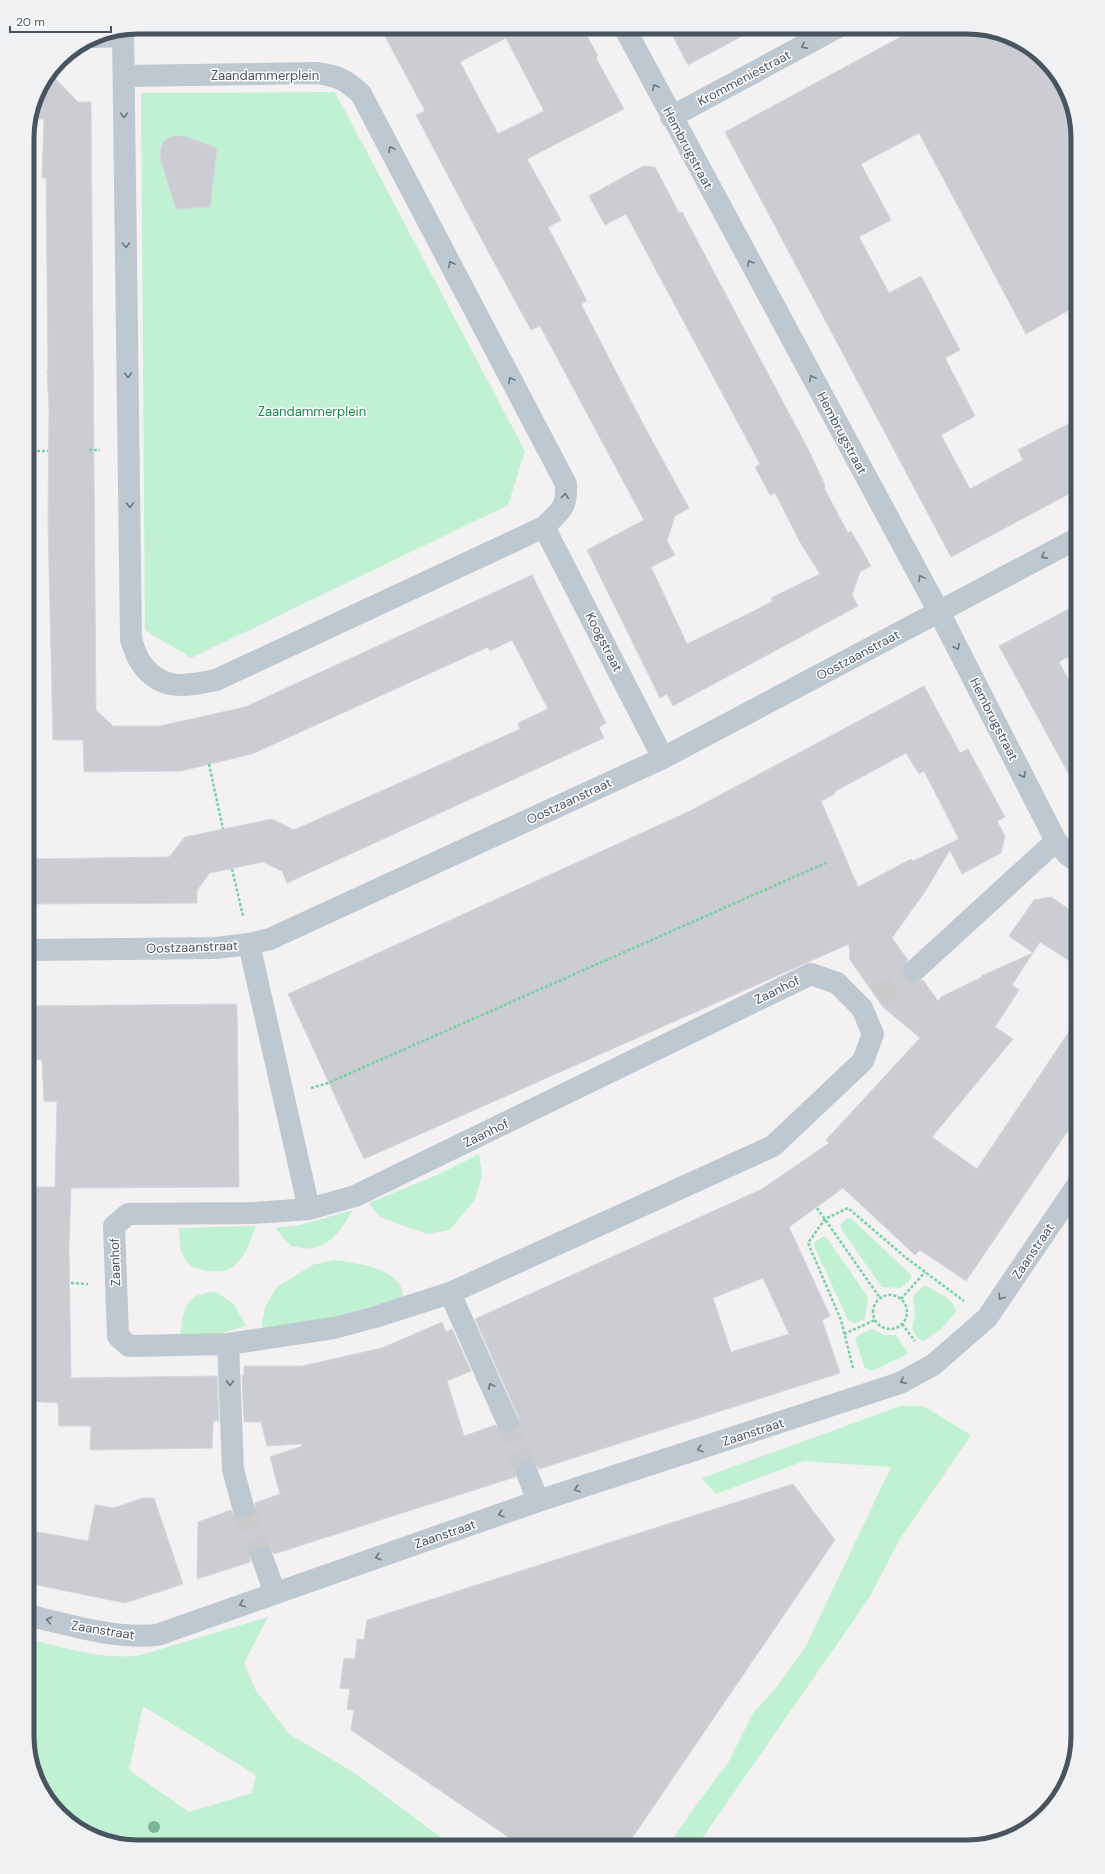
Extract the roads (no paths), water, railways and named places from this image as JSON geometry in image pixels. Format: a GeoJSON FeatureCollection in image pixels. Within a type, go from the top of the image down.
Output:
{"type":"FeatureCollection","features":[{"type":"Feature","properties":{"kind":"street","name":"Hembrugstraat"},"geometry":{"type":"LineString","coordinates":[[628,34],[671,117],[939,612],[1056,842],[1071,857]]}},
{"type":"Feature","properties":{"kind":"street","name":"Krommeniestraat"},"geometry":{"type":"LineString","coordinates":[[671,117],[825,34]]}},
{"type":"Feature","properties":{"kind":"street","name":"Zaandammerplein"},"geometry":{"type":"LineString","coordinates":[[123,35],[131,640],[140,662],[156,678],[169,685],[190,685],[216,680],[544,526],[563,509],[566,495],[566,484],[361,94],[346,81],[331,75],[124,76]]}},
{"type":"Feature","properties":{"kind":"street","name":"Koogstraat"},"geometry":{"type":"LineString","coordinates":[[544,526],[663,758]]}},
{"type":"Feature","properties":{"kind":"street","name":"Oostzaanstraat"},"geometry":{"type":"LineString","coordinates":[[34,950],[216,948],[249,944],[270,939],[663,758],[1071,542]]}},
{"type":"Feature","properties":{"kind":"street"},"geometry":{"type":"LineString","coordinates":[[915,970],[1056,842]]}},
{"type":"Feature","properties":{"kind":"street"},"geometry":{"type":"LineString","coordinates":[[249,944],[310,1209]]}},
{"type":"Feature","properties":{"kind":"street","name":"Zaanhof"},"geometry":{"type":"LineString","coordinates":[[811,974],[837,983],[869,1003],[873,1034],[863,1061],[774,1146],[450,1292],[375,1317],[334,1328],[228,1344],[129,1346],[118,1336],[114,1226],[128,1214],[253,1213],[310,1209],[355,1196],[811,974]]}},
{"type":"Feature","properties":{"kind":"street","name":"Zaanstraat"},"geometry":{"type":"LineString","coordinates":[[34,1617],[116,1635],[137,1637],[157,1635],[538,1502],[900,1383],[933,1365],[987,1318],[1071,1194]]}},
{"type":"Feature","properties":{"kind":"street"},"geometry":{"type":"LineString","coordinates":[[450,1292],[507,1421]]}},
{"type":"Feature","properties":{"kind":"street"},"geometry":{"type":"LineString","coordinates":[[228,1344],[233,1469],[243,1507]]}},
{"type":"Feature","properties":{"kind":"street"},"geometry":{"type":"LineString","coordinates":[[527,1472],[538,1502]]}},
{"type":"Feature","properties":{"kind":"street"},"geometry":{"type":"LineString","coordinates":[[262,1557],[275,1593]]}},
{"type":"Feature","properties":{"kind":"tunnel"},"geometry":{"type":"LineString","coordinates":[[877,997],[915,970]]}},
{"type":"Feature","properties":{"kind":"tunnel"},"geometry":{"type":"LineString","coordinates":[[507,1421],[527,1473]]}},
{"type":"Feature","properties":{"kind":"tunnel"},"geometry":{"type":"LineString","coordinates":[[243,1507],[262,1557]]}}]}
